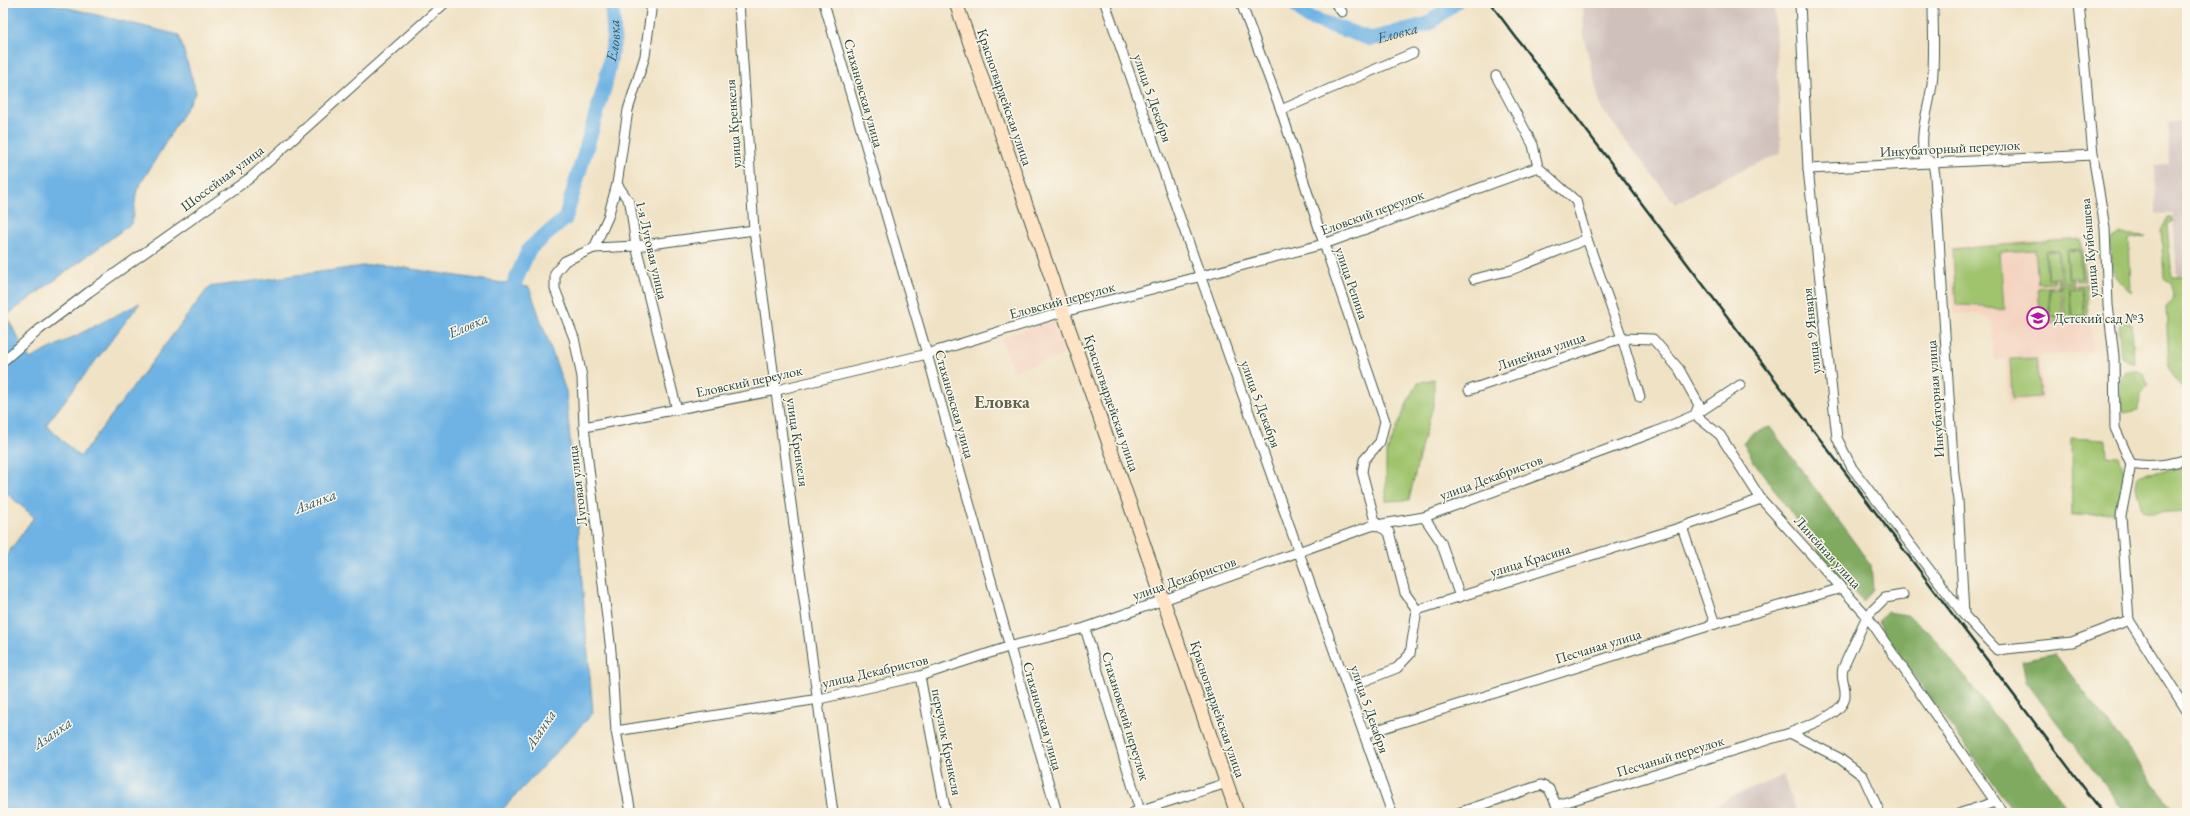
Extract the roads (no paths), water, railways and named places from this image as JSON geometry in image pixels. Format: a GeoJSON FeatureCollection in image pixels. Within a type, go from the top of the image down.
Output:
{"type":"FeatureCollection","features":[{"type":"Feature","properties":{"kind":"main road","name":"Красногвардейская улица"},"geometry":{"type":"LineString","coordinates":[[956,3],[1237,813]]}},
{"type":"Feature","properties":{"kind":"street","name":"Шоссейная улица"},"geometry":{"type":"LineString","coordinates":[[3,361],[40,329],[89,292],[250,178],[445,3]]}},
{"type":"Feature","properties":{"kind":"street"},"geometry":{"type":"LineString","coordinates":[[652,3],[645,56],[628,110],[617,184],[608,217],[594,248],[636,246],[754,230]]}},
{"type":"Feature","properties":{"kind":"street","name":"улица Кренкеля"},"geometry":{"type":"LineString","coordinates":[[739,3],[754,230],[819,698],[833,813]]}},
{"type":"Feature","properties":{"kind":"street","name":"Стахановская улица"},"geometry":{"type":"LineString","coordinates":[[824,3],[926,354],[1008,647],[1057,813]]}},
{"type":"Feature","properties":{"kind":"street","name":"улица 5 Декабря"},"geometry":{"type":"LineString","coordinates":[[1105,3],[1201,278],[1392,813]]}},
{"type":"Feature","properties":{"kind":"street","name":"улица Репина"},"geometry":{"type":"LineString","coordinates":[[1241,3],[1281,110],[1324,244],[1385,421],[1380,442],[1364,460],[1362,472],[1376,525]]}},
{"type":"Feature","properties":{"kind":"street"},"geometry":{"type":"LineString","coordinates":[[1335,3],[1342,12]]}},
{"type":"Feature","properties":{"kind":"street","name":"улица 9 Января"},"geometry":{"type":"LineString","coordinates":[[1800,3],[1808,169],[1837,438],[1852,468],[1964,615]]}},
{"type":"Feature","properties":{"kind":"street"},"geometry":{"type":"LineString","coordinates":[[1933,3],[1932,84],[1923,130],[1922,147],[1924,157],[1934,163]]}},
{"type":"Feature","properties":{"kind":"street","name":"улица Куйбышева"},"geometry":{"type":"LineString","coordinates":[[2079,3],[2093,155],[2104,228],[2108,306],[2114,356],[2115,428],[2131,464]]}},
{"type":"Feature","properties":{"kind":"street"},"geometry":{"type":"LineString","coordinates":[[1281,110],[1413,53]]}},
{"type":"Feature","properties":{"kind":"street"},"geometry":{"type":"LineString","coordinates":[[1496,76],[1533,144],[1538,167],[1576,201],[1587,239],[1622,338],[1640,397]]}},
{"type":"Feature","properties":{"kind":"street","name":"Инкубаторный переулок"},"geometry":{"type":"LineString","coordinates":[[1808,169],[2093,155]]}},
{"type":"Feature","properties":{"kind":"street","name":"Инкубаторная улица"},"geometry":{"type":"LineString","coordinates":[[1934,163],[1954,474],[1958,500],[1964,615]]}},
{"type":"Feature","properties":{"kind":"street","name":"Еловский переулок"},"geometry":{"type":"LineString","coordinates":[[584,427],[776,390],[926,354],[1064,313],[1201,278],[1324,244],[1538,167]]}},
{"type":"Feature","properties":{"kind":"street","name":"1-я Луговая улица"},"geometry":{"type":"LineString","coordinates":[[617,184],[630,203],[636,246],[677,410]]}},
{"type":"Feature","properties":{"kind":"street"},"geometry":{"type":"LineString","coordinates":[[1474,279],[1511,270],[1587,239]]}},
{"type":"Feature","properties":{"kind":"street","name":"Луговая улица"},"geometry":{"type":"LineString","coordinates":[[594,248],[565,261],[555,273],[555,289],[574,338],[582,377],[584,427],[611,651],[616,731],[631,813]]}},
{"type":"Feature","properties":{"kind":"street","name":"Линейная улица"},"geometry":{"type":"LineString","coordinates":[[1469,390],[1622,338],[1653,339],[1679,369],[1696,399],[1699,405],[1695,415],[1720,435],[1761,499],[1867,616],[2003,813]]}},
{"type":"Feature","properties":{"kind":"street","name":"улица Декабристов"},"geometry":{"type":"LineString","coordinates":[[616,731],[819,698],[920,676],[1008,647],[1085,628],[1376,525],[1424,517],[1647,435],[1695,415],[1740,385]]}},
{"type":"Feature","properties":{"kind":"street"},"geometry":{"type":"LineString","coordinates":[[2187,459],[2145,466],[2131,464],[2121,516],[2129,620],[2187,711]]}},
{"type":"Feature","properties":{"kind":"street","name":"улица Красина"},"geometry":{"type":"LineString","coordinates":[[1417,610],[1682,527],[1761,499]]}},
{"type":"Feature","properties":{"kind":"street"},"geometry":{"type":"LineString","coordinates":[[1424,517],[1442,542],[1460,597]]}},
{"type":"Feature","properties":{"kind":"street"},"geometry":{"type":"LineString","coordinates":[[1348,687],[1398,668],[1410,654],[1417,610],[1405,593],[1389,532],[1376,525]]}},
{"type":"Feature","properties":{"kind":"street"},"geometry":{"type":"LineString","coordinates":[[1682,527],[1715,624]]}},
{"type":"Feature","properties":{"kind":"street","name":"Песчаная улица"},"geometry":{"type":"LineString","coordinates":[[1364,734],[1715,624],[1842,588]]}},
{"type":"Feature","properties":{"kind":"street"},"geometry":{"type":"LineString","coordinates":[[1867,616],[1885,598],[1903,595]]}},
{"type":"Feature","properties":{"kind":"street"},"geometry":{"type":"LineString","coordinates":[[1964,615],[1997,650],[2072,642],[2129,620]]}},
{"type":"Feature","properties":{"kind":"street","name":"Песчаный переулок"},"geometry":{"type":"LineString","coordinates":[[1558,809],[1790,733],[1838,711],[1845,702],[1846,690],[1841,677],[1842,668],[1867,616]]}},
{"type":"Feature","properties":{"kind":"street","name":"Стахановский переулок"},"geometry":{"type":"LineString","coordinates":[[1085,628],[1136,812]]}},
{"type":"Feature","properties":{"kind":"street","name":"переулок Кренкеля"},"geometry":{"type":"LineString","coordinates":[[920,676],[946,813]]}},
{"type":"Feature","properties":{"kind":"street"},"geometry":{"type":"LineString","coordinates":[[1790,733],[1839,758],[1863,776],[1880,813]]}},
{"type":"Feature","properties":{"kind":"street"},"geometry":{"type":"LineString","coordinates":[[1136,812],[1227,783]]}},
{"type":"Feature","properties":{"kind":"street"},"geometry":{"type":"LineString","coordinates":[[1458,813],[1541,785],[1549,789],[1558,809]]}},
{"type":"Feature","properties":{"kind":"street"},"geometry":{"type":"LineString","coordinates":[[1961,813],[1995,802]]}},
{"type":"Feature","properties":{"kind":"water","name":"Азанка"},"geometry":{"type":"Polygon","coordinates":[[[3,3],[48,3],[179,35],[196,92],[137,190],[132,223],[6,316],[30,359],[140,303],[46,425],[80,457],[209,287],[379,264],[529,287],[566,391],[593,713],[499,813],[3,813],[3,560],[34,517],[3,490],[3,3]]]}},
{"type":"Feature","properties":{"kind":"waterway","name":"Еловка"},"geometry":{"type":"LineString","coordinates":[[506,303],[529,249],[565,219],[605,85],[614,40],[612,3]]}},
{"type":"Feature","properties":{"kind":"waterway","name":"Еловка"},"geometry":{"type":"LineString","coordinates":[[1294,3],[1307,17],[1371,39],[1428,24],[1455,3]]}},
{"type":"Feature","properties":{"kind":"railway"},"geometry":{"type":"LineString","coordinates":[[1490,3],[2103,813]]}},
{"type":"Feature","properties":{"kind":"place","name":"Детский сад №3"},"geometry":{"type":"Point","coordinates":[2038,318]}},
{"type":"Feature","properties":{"kind":"district","name":"Еловка"},"geometry":{"type":"Point","coordinates":[1002,401]}}]}
